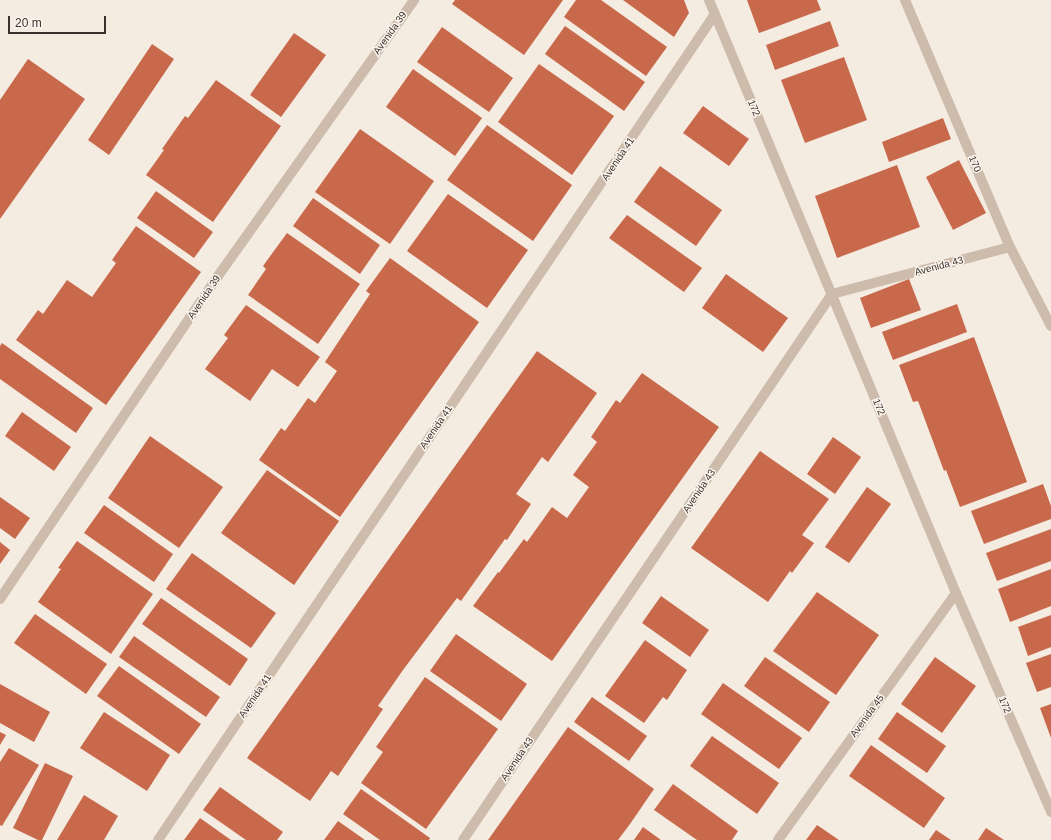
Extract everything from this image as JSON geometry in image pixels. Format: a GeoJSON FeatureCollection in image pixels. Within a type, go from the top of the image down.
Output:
{"type":"FeatureCollection","features":[{"type":"Feature","properties":{"kind":"street","name":"Avenida 39"},"geometry":{"type":"LineString","coordinates":[[0,599],[218,276],[414,0]]}},
{"type":"Feature","properties":{"kind":"street","name":"172"},"geometry":{"type":"LineString","coordinates":[[709,0],[956,593],[1051,812]]}},
{"type":"Feature","properties":{"kind":"street","name":"170"},"geometry":{"type":"LineString","coordinates":[[905,0],[1010,247],[1051,326]]}},
{"type":"Feature","properties":{"kind":"street","name":"Avenida 41"},"geometry":{"type":"LineString","coordinates":[[158,840],[715,14]]}},
{"type":"Feature","properties":{"kind":"street","name":"Avenida 43"},"geometry":{"type":"LineString","coordinates":[[463,840],[832,294],[1010,247]]}},
{"type":"Feature","properties":{"kind":"street","name":"Avenida 45"},"geometry":{"type":"LineString","coordinates":[[778,840],[956,593]]}},
{"type":"Feature","properties":{"kind":"building"},"geometry":{"type":"Polygon","coordinates":[[[455,0],[563,0],[524,55],[452,4],[455,0]]]}},
{"type":"Feature","properties":{"kind":"building"},"geometry":{"type":"Polygon","coordinates":[[[576,0],[601,0],[667,47],[646,76],[564,17],[576,0]]]}},
{"type":"Feature","properties":{"kind":"building"},"geometry":{"type":"Polygon","coordinates":[[[623,0],[684,0],[689,13],[674,37],[623,0]]]}},
{"type":"Feature","properties":{"kind":"building"},"geometry":{"type":"Polygon","coordinates":[[[747,0],[817,0],[821,10],[759,33],[747,0]]]}},
{"type":"Feature","properties":{"kind":"building"},"geometry":{"type":"Polygon","coordinates":[[[830,21],[839,46],[775,70],[766,45],[830,21]]]}},
{"type":"Feature","properties":{"kind":"building"},"geometry":{"type":"Polygon","coordinates":[[[565,26],[645,82],[624,111],[545,54],[565,26]]]}},
{"type":"Feature","properties":{"kind":"building"},"geometry":{"type":"Polygon","coordinates":[[[442,27],[513,78],[489,112],[417,62],[442,27]]]}},
{"type":"Feature","properties":{"kind":"building"},"geometry":{"type":"Polygon","coordinates":[[[294,33],[326,55],[281,117],[250,95],[294,33]]]}},
{"type":"Feature","properties":{"kind":"building"},"geometry":{"type":"Polygon","coordinates":[[[152,44],[174,59],[109,155],[88,140],[152,44]]]}},
{"type":"Feature","properties":{"kind":"building"},"geometry":{"type":"Polygon","coordinates":[[[844,57],[867,120],[805,143],[781,80],[844,57]]]}},
{"type":"Feature","properties":{"kind":"building"},"geometry":{"type":"Polygon","coordinates":[[[28,59],[85,99],[0,219],[0,100],[28,59]]]}},
{"type":"Feature","properties":{"kind":"building"},"geometry":{"type":"Polygon","coordinates":[[[539,64],[614,116],[572,175],[498,122],[539,64]]]}},
{"type":"Feature","properties":{"kind":"building"},"geometry":{"type":"Polygon","coordinates":[[[413,69],[482,118],[455,156],[386,107],[413,69]]]}},
{"type":"Feature","properties":{"kind":"building"},"geometry":{"type":"Polygon","coordinates":[[[216,80],[281,126],[213,222],[146,175],[164,150],[162,149],[185,116],[188,118],[216,80]]]}},
{"type":"Feature","properties":{"kind":"building"},"geometry":{"type":"Polygon","coordinates":[[[703,106],[749,139],[729,166],[683,133],[703,106]]]}},
{"type":"Feature","properties":{"kind":"building"},"geometry":{"type":"Polygon","coordinates":[[[943,118],[951,139],[889,162],[882,142],[943,118]]]}},
{"type":"Feature","properties":{"kind":"building"},"geometry":{"type":"Polygon","coordinates":[[[487,125],[572,185],[533,241],[447,180],[487,125]]]}},
{"type":"Feature","properties":{"kind":"building"},"geometry":{"type":"Polygon","coordinates":[[[360,129],[434,181],[390,244],[315,192],[360,129]]]}},
{"type":"Feature","properties":{"kind":"building"},"geometry":{"type":"Polygon","coordinates":[[[959,160],[986,213],[953,230],[926,177],[959,160]]]}},
{"type":"Feature","properties":{"kind":"building"},"geometry":{"type":"Polygon","coordinates":[[[897,165],[920,227],[837,258],[815,196],[897,165]]]}},
{"type":"Feature","properties":{"kind":"building"},"geometry":{"type":"Polygon","coordinates":[[[660,166],[722,210],[696,246],[634,202],[660,166]]]}},
{"type":"Feature","properties":{"kind":"building"},"geometry":{"type":"Polygon","coordinates":[[[156,191],[213,232],[194,258],[137,218],[156,191]]]}},
{"type":"Feature","properties":{"kind":"building"},"geometry":{"type":"Polygon","coordinates":[[[448,194],[528,250],[487,308],[407,251],[448,194]]]}},
{"type":"Feature","properties":{"kind":"building"},"geometry":{"type":"Polygon","coordinates":[[[313,198],[380,245],[360,274],[293,226],[313,198]]]}},
{"type":"Feature","properties":{"kind":"building"},"geometry":{"type":"Polygon","coordinates":[[[627,215],[702,268],[684,292],[609,238],[627,215]]]}},
{"type":"Feature","properties":{"kind":"building"},"geometry":{"type":"Polygon","coordinates":[[[136,226],[201,272],[106,405],[16,340],[38,310],[43,314],[67,280],[92,297],[116,263],[112,260],[136,226]]]}},
{"type":"Feature","properties":{"kind":"building"},"geometry":{"type":"Polygon","coordinates":[[[287,233],[360,284],[318,344],[248,295],[266,269],[263,266],[287,233]]]}},
{"type":"Feature","properties":{"kind":"building"},"geometry":{"type":"Polygon","coordinates":[[[390,258],[479,322],[340,517],[259,460],[281,428],[285,431],[308,398],[315,403],[337,371],[325,362],[370,294],[366,291],[390,258]]]}},
{"type":"Feature","properties":{"kind":"building"},"geometry":{"type":"Polygon","coordinates":[[[726,274],[788,318],[763,352],[702,308],[726,274]]]}},
{"type":"Feature","properties":{"kind":"building"},"geometry":{"type":"Polygon","coordinates":[[[909,279],[921,310],[871,328],[860,298],[909,279]]]}},
{"type":"Feature","properties":{"kind":"building"},"geometry":{"type":"Polygon","coordinates":[[[957,304],[967,332],[893,360],[882,332],[957,304]]]}},
{"type":"Feature","properties":{"kind":"building"},"geometry":{"type":"Polygon","coordinates":[[[246,305],[320,357],[298,387],[272,369],[250,401],[205,369],[228,338],[224,335],[246,305]]]}},
{"type":"Feature","properties":{"kind":"building"},"geometry":{"type":"Polygon","coordinates":[[[974,337],[1027,482],[960,507],[946,470],[944,471],[918,401],[913,402],[899,365],[974,337]]]}},
{"type":"Feature","properties":{"kind":"building"},"geometry":{"type":"Polygon","coordinates":[[[2,343],[93,408],[76,433],[0,379],[0,346],[2,343]]]}},
{"type":"Feature","properties":{"kind":"building"},"geometry":{"type":"Polygon","coordinates":[[[537,351],[597,393],[548,462],[542,457],[516,494],[531,504],[507,540],[505,539],[461,601],[457,598],[403,670],[378,706],[383,709],[338,776],[331,771],[310,801],[247,758],[537,351]]]}},
{"type":"Feature","properties":{"kind":"building"},"geometry":{"type":"Polygon","coordinates":[[[642,373],[719,427],[552,661],[473,606],[524,539],[527,542],[552,507],[567,518],[589,487],[573,475],[597,442],[591,437],[616,400],[620,403],[642,373]]]}},
{"type":"Feature","properties":{"kind":"building"},"geometry":{"type":"Polygon","coordinates":[[[22,412],[71,447],[54,471],[5,436],[22,412]]]}},
{"type":"Feature","properties":{"kind":"building"},"geometry":{"type":"Polygon","coordinates":[[[150,436],[223,487],[179,548],[108,498],[150,436]]]}},
{"type":"Feature","properties":{"kind":"building"},"geometry":{"type":"Polygon","coordinates":[[[833,437],[861,457],[835,494],[807,474],[833,437]]]}},
{"type":"Feature","properties":{"kind":"building"},"geometry":{"type":"Polygon","coordinates":[[[760,451],[829,499],[802,535],[814,543],[792,573],[790,571],[768,602],[691,548],[760,451]]]}},
{"type":"Feature","properties":{"kind":"building"},"geometry":{"type":"Polygon","coordinates":[[[267,470],[339,521],[294,585],[221,533],[267,470]]]}},
{"type":"Feature","properties":{"kind":"building"},"geometry":{"type":"Polygon","coordinates":[[[1043,484],[1051,506],[1051,519],[984,544],[971,511],[1043,484]]]}},
{"type":"Feature","properties":{"kind":"building"},"geometry":{"type":"Polygon","coordinates":[[[867,487],[891,504],[849,563],[825,547],[867,487]]]}},
{"type":"Feature","properties":{"kind":"building"},"geometry":{"type":"Polygon","coordinates":[[[0,497],[30,518],[15,539],[0,528],[0,497]]]}},
{"type":"Feature","properties":{"kind":"building"},"geometry":{"type":"Polygon","coordinates":[[[104,505],[173,554],[154,582],[84,533],[104,505]]]}},
{"type":"Feature","properties":{"kind":"building"},"geometry":{"type":"Polygon","coordinates":[[[1051,529],[1051,561],[997,581],[986,553],[1051,529]]]}},
{"type":"Feature","properties":{"kind":"building"},"geometry":{"type":"Polygon","coordinates":[[[77,541],[153,594],[111,654],[38,602],[61,569],[58,568],[77,541]]]}},
{"type":"Feature","properties":{"kind":"building"},"geometry":{"type":"Polygon","coordinates":[[[0,542],[10,550],[0,564],[0,542]]]}},
{"type":"Feature","properties":{"kind":"building"},"geometry":{"type":"Polygon","coordinates":[[[192,553],[276,613],[251,648],[166,589],[192,553]]]}},
{"type":"Feature","properties":{"kind":"building"},"geometry":{"type":"Polygon","coordinates":[[[1051,569],[1051,606],[1010,622],[998,589],[1051,569]]]}},
{"type":"Feature","properties":{"kind":"building"},"geometry":{"type":"Polygon","coordinates":[[[817,592],[879,635],[836,695],[773,651],[817,592]]]}},
{"type":"Feature","properties":{"kind":"building"},"geometry":{"type":"Polygon","coordinates":[[[661,596],[709,630],[690,657],[642,623],[661,596]]]}},
{"type":"Feature","properties":{"kind":"building"},"geometry":{"type":"Polygon","coordinates":[[[161,598],[248,659],[230,686],[142,624],[161,598]]]}},
{"type":"Feature","properties":{"kind":"building"},"geometry":{"type":"Polygon","coordinates":[[[35,614],[107,664],[86,694],[14,643],[35,614]]]}},
{"type":"Feature","properties":{"kind":"building"},"geometry":{"type":"Polygon","coordinates":[[[1051,615],[1051,647],[1028,656],[1018,627],[1051,615]]]}},
{"type":"Feature","properties":{"kind":"building"},"geometry":{"type":"Polygon","coordinates":[[[456,634],[527,684],[501,721],[430,671],[456,634]]]}},
{"type":"Feature","properties":{"kind":"building"},"geometry":{"type":"Polygon","coordinates":[[[134,636],[220,697],[206,717],[119,657],[134,636]]]}},
{"type":"Feature","properties":{"kind":"building"},"geometry":{"type":"Polygon","coordinates":[[[645,640],[687,670],[667,700],[663,697],[644,723],[605,696],[645,640]]]}},
{"type":"Feature","properties":{"kind":"building"},"geometry":{"type":"Polygon","coordinates":[[[1051,654],[1051,687],[1037,692],[1026,663],[1051,654]]]}},
{"type":"Feature","properties":{"kind":"building"},"geometry":{"type":"Polygon","coordinates":[[[765,657],[830,702],[809,732],[744,686],[765,657]]]}},
{"type":"Feature","properties":{"kind":"building"},"geometry":{"type":"Polygon","coordinates":[[[935,657],[976,686],[942,733],[901,704],[935,657]]]}},
{"type":"Feature","properties":{"kind":"building"},"geometry":{"type":"Polygon","coordinates":[[[119,666],[201,724],[179,754],[97,696],[119,666]]]}},
{"type":"Feature","properties":{"kind":"building"},"geometry":{"type":"Polygon","coordinates":[[[425,677],[498,729],[426,829],[361,783],[383,752],[376,747],[425,677]]]}},
{"type":"Feature","properties":{"kind":"building"},"geometry":{"type":"Polygon","coordinates":[[[723,683],[802,738],[779,769],[701,714],[723,683]]]}},
{"type":"Feature","properties":{"kind":"building"},"geometry":{"type":"Polygon","coordinates":[[[0,684],[50,712],[34,742],[0,723],[0,684]]]}},
{"type":"Feature","properties":{"kind":"building"},"geometry":{"type":"Polygon","coordinates":[[[592,697],[647,736],[629,761],[574,722],[592,697]]]}},
{"type":"Feature","properties":{"kind":"building"},"geometry":{"type":"Polygon","coordinates":[[[1051,704],[1051,738],[1040,708],[1051,704]]]}},
{"type":"Feature","properties":{"kind":"building"},"geometry":{"type":"Polygon","coordinates":[[[104,712],[170,755],[147,791],[80,748],[104,712]]]}},
{"type":"Feature","properties":{"kind":"building"},"geometry":{"type":"Polygon","coordinates":[[[897,712],[946,746],[927,773],[878,739],[897,712]]]}},
{"type":"Feature","properties":{"kind":"building"},"geometry":{"type":"Polygon","coordinates":[[[568,727],[654,789],[630,824],[618,840],[488,840],[568,727]]]}},
{"type":"Feature","properties":{"kind":"building"},"geometry":{"type":"Polygon","coordinates":[[[0,732],[6,735],[0,745],[0,732]]]}},
{"type":"Feature","properties":{"kind":"building"},"geometry":{"type":"Polygon","coordinates":[[[712,736],[779,783],[757,814],[690,766],[712,736]]]}},
{"type":"Feature","properties":{"kind":"building"},"geometry":{"type":"Polygon","coordinates":[[[871,745],[945,798],[924,828],[849,776],[871,745]]]}},
{"type":"Feature","properties":{"kind":"building"},"geometry":{"type":"Polygon","coordinates":[[[9,748],[39,765],[2,826],[0,825],[0,762],[9,748]]]}},
{"type":"Feature","properties":{"kind":"building"},"geometry":{"type":"Polygon","coordinates":[[[45,763],[73,776],[42,840],[38,840],[13,828],[45,763]]]}},
{"type":"Feature","properties":{"kind":"building"},"geometry":{"type":"Polygon","coordinates":[[[673,784],[738,831],[732,840],[697,840],[654,810],[673,784]]]}},
{"type":"Feature","properties":{"kind":"building"},"geometry":{"type":"Polygon","coordinates":[[[220,787],[283,832],[277,840],[246,840],[203,810],[220,787]]]}},
{"type":"Feature","properties":{"kind":"building"},"geometry":{"type":"Polygon","coordinates":[[[361,789],[430,838],[429,840],[380,840],[343,814],[361,789]]]}},
{"type":"Feature","properties":{"kind":"building"},"geometry":{"type":"Polygon","coordinates":[[[84,795],[118,816],[104,840],[57,840],[84,795]]]}},
{"type":"Feature","properties":{"kind":"building"},"geometry":{"type":"Polygon","coordinates":[[[200,818],[231,840],[184,840],[200,818]]]}},
{"type":"Feature","properties":{"kind":"building"},"geometry":{"type":"Polygon","coordinates":[[[338,821],[365,840],[324,840],[338,821]]]}},
{"type":"Feature","properties":{"kind":"building"},"geometry":{"type":"Polygon","coordinates":[[[817,825],[839,840],[806,840],[817,825]]]}},
{"type":"Feature","properties":{"kind":"building"},"geometry":{"type":"Polygon","coordinates":[[[643,827],[661,840],[634,840],[643,827]]]}},
{"type":"Feature","properties":{"kind":"building"},"geometry":{"type":"Polygon","coordinates":[[[986,828],[1004,840],[978,840],[986,828]]]}},
{"type":"Feature","properties":{"kind":"building"},"geometry":{"type":"Polygon","coordinates":[[[936,830],[951,840],[929,840],[936,830]]]}}]}
